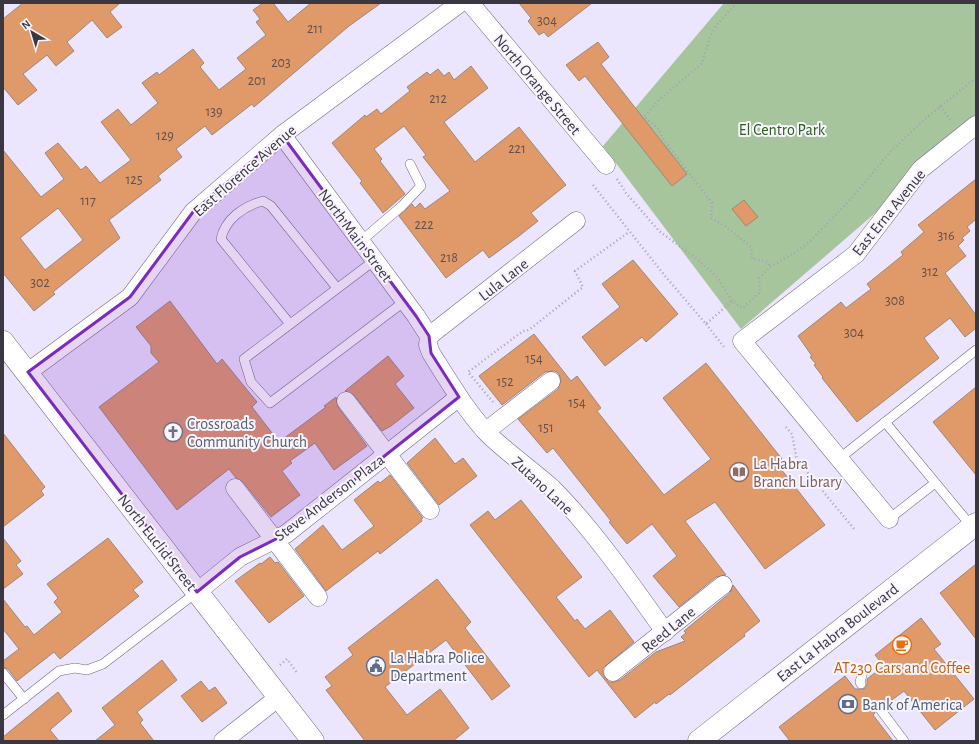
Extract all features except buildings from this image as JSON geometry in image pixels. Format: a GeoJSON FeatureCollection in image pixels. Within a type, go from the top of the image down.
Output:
{"type":"FeatureCollection","features":[{"type":"Feature","properties":{"kind":"street","name":"East Florence Avenue"},"geometry":{"type":"LineString","coordinates":[[28,372],[130,298],[193,212],[282,136],[460,3]]}},
{"type":"Feature","properties":{"kind":"street","name":"North Orange Street"},"geometry":{"type":"LineString","coordinates":[[470,3],[611,170]]}},
{"type":"Feature","properties":{"kind":"street","name":"East Erna Avenue"},"geometry":{"type":"LineString","coordinates":[[840,458],[742,341],[856,254],[921,169],[976,125]]}},
{"type":"Feature","properties":{"kind":"street","name":"North Main Street"},"geometry":{"type":"LineString","coordinates":[[282,136],[361,241],[429,336]]}},
{"type":"Feature","properties":{"kind":"street","name":"Lula Lane"},"geometry":{"type":"LineString","coordinates":[[429,336],[576,221]]}},
{"type":"Feature","properties":{"kind":"street","name":"Zutano Lane"},"geometry":{"type":"LineString","coordinates":[[429,336],[428,345],[431,353],[459,397],[486,432],[507,452],[551,488],[577,516],[665,632]]}},
{"type":"Feature","properties":{"kind":"street","name":"North Euclid Street"},"geometry":{"type":"LineString","coordinates":[[6,352],[28,372],[313,741]]}},
{"type":"Feature","properties":{"kind":"street"},"geometry":{"type":"LineString","coordinates":[[486,432],[551,381]]}},
{"type":"Feature","properties":{"kind":"street","name":"Steve Anderson Plaza"},"geometry":{"type":"LineString","coordinates":[[197,592],[240,557],[261,545],[286,534],[459,397]]}},
{"type":"Feature","properties":{"kind":"street"},"geometry":{"type":"LineString","coordinates":[[346,401],[430,510]]}},
{"type":"Feature","properties":{"kind":"street"},"geometry":{"type":"LineString","coordinates":[[840,458],[889,519]]}},
{"type":"Feature","properties":{"kind":"street"},"geometry":{"type":"LineString","coordinates":[[235,488],[318,597]]}},
{"type":"Feature","properties":{"kind":"street","name":"East La Habra Boulevard"},"geometry":{"type":"LineString","coordinates":[[699,741],[974,526]]}},
{"type":"Feature","properties":{"kind":"street","name":"Reed Lane"},"geometry":{"type":"LineString","coordinates":[[613,672],[665,632],[723,584]]}},
{"type":"Feature","properties":{"kind":"street"},"geometry":{"type":"LineString","coordinates":[[223,741],[279,697]]}},
{"type":"Feature","properties":{"kind":"lane"},"geometry":{"type":"LineString","coordinates":[[361,241],[402,206],[422,186],[410,164]]}},
{"type":"Feature","properties":{"kind":"lane"},"geometry":{"type":"LineString","coordinates":[[290,324],[220,239],[222,230],[231,219],[243,209],[251,204],[263,201],[271,206],[337,288]]}},
{"type":"Feature","properties":{"kind":"lane"},"geometry":{"type":"LineString","coordinates":[[374,260],[244,359],[251,382],[270,403],[405,301]]}},
{"type":"Feature","properties":{"kind":"lane"},"geometry":{"type":"LineString","coordinates":[[840,458],[976,350]]}},
{"type":"Feature","properties":{"kind":"lane"},"geometry":{"type":"LineString","coordinates":[[885,422],[935,483],[974,526]]}},
{"type":"Feature","properties":{"kind":"lane"},"geometry":{"type":"LineString","coordinates":[[889,519],[935,483]]}},
{"type":"Feature","properties":{"kind":"lane"},"geometry":{"type":"LineString","coordinates":[[3,715],[59,671],[75,668],[87,670],[102,664],[197,592]]}},
{"type":"Feature","properties":{"kind":"lane"},"geometry":{"type":"LineString","coordinates":[[861,684],[860,682],[863,671]]}},
{"type":"Feature","properties":{"kind":"lane"},"geometry":{"type":"LineString","coordinates":[[3,673],[24,699]]}},
{"type":"Feature","properties":{"kind":"lane"},"geometry":{"type":"LineString","coordinates":[[880,709],[904,741]]}},
{"type":"Feature","properties":{"kind":"path"},"geometry":{"type":"LineString","coordinates":[[737,3],[718,23],[710,37],[702,64],[660,99],[644,117],[659,128],[663,139],[712,203],[711,218],[725,226],[751,247],[752,259],[768,262],[770,267]]}},
{"type":"Feature","properties":{"kind":"path"},"geometry":{"type":"LineString","coordinates":[[611,170],[626,193],[659,230],[697,259],[717,277],[732,301],[743,308],[760,292],[759,278],[770,267],[799,250],[812,240],[851,199],[891,151],[925,119],[976,78]]}},
{"type":"Feature","properties":{"kind":"path"},"geometry":{"type":"LineString","coordinates":[[593,185],[629,232],[728,352]]}},
{"type":"Feature","properties":{"kind":"path"},"geometry":{"type":"LineString","coordinates":[[503,418],[493,401],[468,372],[523,331],[530,330],[583,287],[575,271],[629,232]]}},
{"type":"Feature","properties":{"kind":"path"},"geometry":{"type":"LineString","coordinates":[[706,324],[732,301]]}},
{"type":"Feature","properties":{"kind":"path"},"geometry":{"type":"LineString","coordinates":[[782,422],[792,434],[797,460],[855,530]]}},
{"type":"Feature","properties":{"kind":"highlighted area"},"geometry":{"type":"Polygon","coordinates":[[[282,135],[416,316],[429,336],[431,353],[459,397],[286,534],[240,557],[197,592],[28,372],[130,297],[193,212],[282,135]]]}},
{"type":"Feature","properties":{"kind":"green space","name":"El Centro Park"},"geometry":{"type":"Polygon","coordinates":[[[724,3],[976,3],[976,126],[741,329],[603,146],[724,3]]]}},
{"type":"Feature","properties":{"kind":"place","name":"Crossroads Community Church"},"geometry":{"type":"Point","coordinates":[173,432]}},
{"type":"Feature","properties":{"kind":"place","name":"La Habra Branch Library"},"geometry":{"type":"Point","coordinates":[739,472]}},
{"type":"Feature","properties":{"kind":"place","name":"AT230 Cars and Coffee"},"geometry":{"type":"Point","coordinates":[902,645]}},
{"type":"Feature","properties":{"kind":"place","name":"La Habra Police Department"},"geometry":{"type":"Point","coordinates":[376,666]}},
{"type":"Feature","properties":{"kind":"place","name":"Bank of America"},"geometry":{"type":"Point","coordinates":[848,704]}}]}
